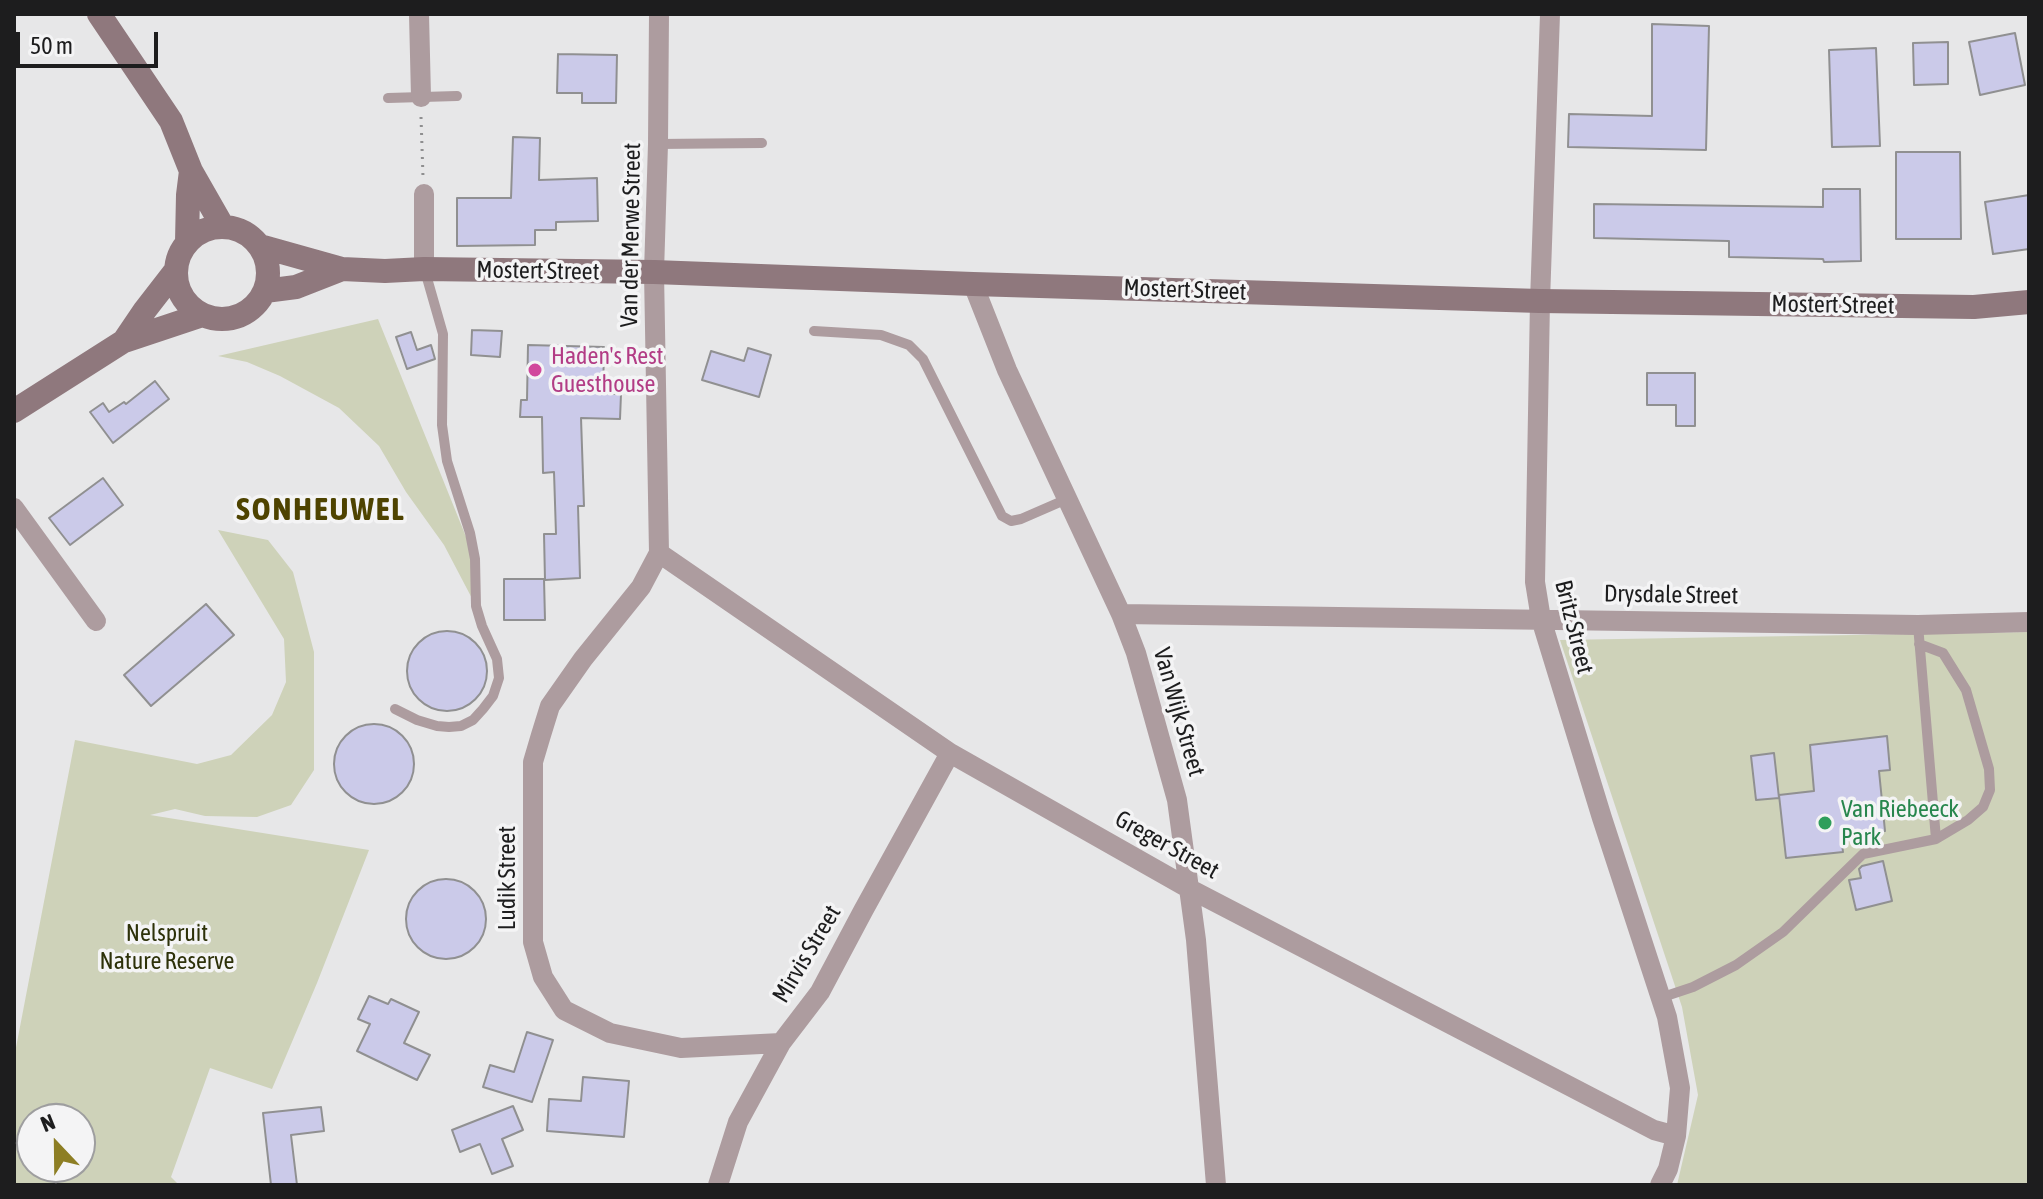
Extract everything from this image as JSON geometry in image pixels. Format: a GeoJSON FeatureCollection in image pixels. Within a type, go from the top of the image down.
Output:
{"type":"FeatureCollection","features":[{"type":"Feature","properties":{"kind":"street"},"geometry":{"type":"LineString","coordinates":[[99,14],[171,121],[191,171],[223,227]]}},
{"type":"Feature","properties":{"kind":"street"},"geometry":{"type":"LineString","coordinates":[[419,14],[421,97]]}},
{"type":"Feature","properties":{"kind":"street","name":"Van der Merwe Street"},"geometry":{"type":"LineString","coordinates":[[659,14],[654,272],[659,553]]}},
{"type":"Feature","properties":{"kind":"street","name":"Britz Street"},"geometry":{"type":"LineString","coordinates":[[1550,14],[1540,301],[1535,582],[1541,619],[1667,1017],[1680,1088],[1676,1136],[1668,1169],[1660,1185]]}},
{"type":"Feature","properties":{"kind":"street"},"geometry":{"type":"LineString","coordinates":[[187,242],[191,171]]}},
{"type":"Feature","properties":{"kind":"street"},"geometry":{"type":"LineString","coordinates":[[424,194],[424,269]]}},
{"type":"Feature","properties":{"kind":"street"},"geometry":{"type":"LineString","coordinates":[[223,227],[239,230],[260,246],[269,272],[265,291],[255,305],[238,316],[220,319],[202,315],[191,307],[179,289],[176,270],[179,255],[187,242],[203,230],[223,227]]}},
{"type":"Feature","properties":{"kind":"street","name":"Mostert Street"},"geometry":{"type":"LineString","coordinates":[[260,246],[342,269],[654,272],[1540,301],[1974,307],[2029,302]]}},
{"type":"Feature","properties":{"kind":"street","name":"Mostert Street"},"geometry":{"type":"LineString","coordinates":[[265,291],[296,287],[342,269]]}},
{"type":"Feature","properties":{"kind":"street"},"geometry":{"type":"LineString","coordinates":[[124,341],[176,270]]}},
{"type":"Feature","properties":{"kind":"street","name":"Van Wijk Street"},"geometry":{"type":"LineString","coordinates":[[973,284],[1007,370],[1121,614],[1136,653],[1177,800],[1196,940],[1216,1185]]}},
{"type":"Feature","properties":{"kind":"street"},"geometry":{"type":"LineString","coordinates":[[14,411],[124,341],[202,315]]}},
{"type":"Feature","properties":{"kind":"street"},"geometry":{"type":"LineString","coordinates":[[14,508],[96,621]]}},
{"type":"Feature","properties":{"kind":"street","name":"Greger Street"},"geometry":{"type":"LineString","coordinates":[[659,553],[950,753],[1190,889],[1640,1123],[1676,1136]]}},
{"type":"Feature","properties":{"kind":"street","name":"Ludik Street"},"geometry":{"type":"LineString","coordinates":[[659,553],[641,587],[550,706],[533,762],[533,942],[543,977],[564,1010],[610,1033],[681,1048],[781,1043]]}},
{"type":"Feature","properties":{"kind":"street","name":"Drysdale Street"},"geometry":{"type":"LineString","coordinates":[[1121,614],[1541,619],[1918,634],[2029,622]]}},
{"type":"Feature","properties":{"kind":"street","name":"Mirvis Street"},"geometry":{"type":"LineString","coordinates":[[718,1185],[738,1122],[781,1043],[820,992],[950,753]]}},
{"type":"Feature","properties":{"kind":"lane"},"geometry":{"type":"LineString","coordinates":[[388,98],[457,96]]}},
{"type":"Feature","properties":{"kind":"lane"},"geometry":{"type":"LineString","coordinates":[[658,144],[762,143]]}},
{"type":"Feature","properties":{"kind":"lane"},"geometry":{"type":"LineString","coordinates":[[395,709],[437,726],[461,726],[473,720],[483,709],[493,696],[499,678],[497,659],[476,606],[475,559],[470,533],[447,461],[442,425],[443,334],[424,269]]}},
{"type":"Feature","properties":{"kind":"lane"},"geometry":{"type":"LineString","coordinates":[[814,331],[881,335],[909,345],[923,359],[1002,516],[1011,521],[1021,519],[1067,499]]}},
{"type":"Feature","properties":{"kind":"lane"},"geometry":{"type":"LineString","coordinates":[[1918,634],[1936,839]]}},
{"type":"Feature","properties":{"kind":"lane"},"geometry":{"type":"LineString","coordinates":[[1660,998],[1693,987],[1736,965],[1783,932],[1863,854],[1936,839],[1983,807],[1990,790],[1989,769],[1966,690],[1943,653],[1918,634]]}},
{"type":"Feature","properties":{"kind":"path"},"geometry":{"type":"LineString","coordinates":[[421,97],[424,194]]}},
{"type":"Feature","properties":{"kind":"green space"},"geometry":{"type":"Polygon","coordinates":[[[378,319],[475,559],[476,606],[444,545],[406,492],[379,446],[339,408],[280,376],[247,362],[218,356],[378,319]]]}},
{"type":"Feature","properties":{"kind":"green space","name":"Nelspruit Nature Reserve"},"geometry":{"type":"Polygon","coordinates":[[[218,530],[268,540],[293,572],[314,652],[314,770],[291,805],[257,817],[205,816],[175,809],[150,815],[369,850],[272,1089],[210,1068],[171,1177],[179,1185],[14,1185],[14,1058],[75,740],[197,764],[231,755],[272,715],[286,682],[284,639],[218,530]]]}},
{"type":"Feature","properties":{"kind":"green space","name":"Van Riebeeck Park"},"geometry":{"type":"Polygon","coordinates":[[[2029,632],[2029,1185],[1677,1185],[1698,1095],[1682,1007],[1560,640],[2029,632]]]}},
{"type":"Feature","properties":{"kind":"building"},"geometry":{"type":"Polygon","coordinates":[[[1652,24],[1709,26],[1706,150],[1568,147],[1569,114],[1652,116],[1652,24]]]}},
{"type":"Feature","properties":{"kind":"building"},"geometry":{"type":"Polygon","coordinates":[[[2015,33],[2025,85],[1980,95],[1969,42],[2015,33]]]}},
{"type":"Feature","properties":{"kind":"building"},"geometry":{"type":"Polygon","coordinates":[[[1948,42],[1948,84],[1914,85],[1913,43],[1948,42]]]}},
{"type":"Feature","properties":{"kind":"building"},"geometry":{"type":"Polygon","coordinates":[[[1876,48],[1880,146],[1832,147],[1829,50],[1876,48]]]}},
{"type":"Feature","properties":{"kind":"building"},"geometry":{"type":"Polygon","coordinates":[[[558,54],[617,55],[616,103],[582,103],[582,93],[557,93],[558,54]]]}},
{"type":"Feature","properties":{"kind":"building"},"geometry":{"type":"Polygon","coordinates":[[[513,137],[540,138],[539,180],[597,178],[598,221],[556,222],[556,230],[535,230],[535,245],[457,246],[457,198],[511,198],[513,137]]]}},
{"type":"Feature","properties":{"kind":"building"},"geometry":{"type":"Polygon","coordinates":[[[1896,152],[1960,152],[1961,239],[1896,239],[1896,152]]]}},
{"type":"Feature","properties":{"kind":"building"},"geometry":{"type":"Polygon","coordinates":[[[1823,189],[1860,189],[1861,261],[1729,257],[1729,241],[1594,238],[1594,204],[1823,207],[1823,189]]]}},
{"type":"Feature","properties":{"kind":"building"},"geometry":{"type":"Polygon","coordinates":[[[2029,195],[2029,249],[1993,254],[1985,202],[2029,195]]]}},
{"type":"Feature","properties":{"kind":"building"},"geometry":{"type":"Polygon","coordinates":[[[472,330],[502,331],[500,357],[471,355],[472,330]]]}},
{"type":"Feature","properties":{"kind":"building"},"geometry":{"type":"Polygon","coordinates":[[[411,332],[417,350],[431,345],[435,359],[407,369],[396,337],[411,332]]]}},
{"type":"Feature","properties":{"kind":"building"},"geometry":{"type":"Polygon","coordinates":[[[528,345],[604,347],[603,394],[621,394],[620,419],[581,418],[584,506],[578,506],[580,578],[545,580],[544,534],[556,534],[554,472],[543,473],[542,417],[520,417],[521,400],[527,400],[528,345]]]}},
{"type":"Feature","properties":{"kind":"building"},"geometry":{"type":"Polygon","coordinates":[[[748,348],[771,355],[759,397],[702,380],[711,351],[744,361],[748,348]]]}},
{"type":"Feature","properties":{"kind":"building"},"geometry":{"type":"Polygon","coordinates":[[[1647,373],[1695,373],[1695,426],[1676,426],[1676,405],[1647,405],[1647,373]]]}},
{"type":"Feature","properties":{"kind":"building"},"geometry":{"type":"Polygon","coordinates":[[[155,381],[169,399],[113,443],[90,412],[103,403],[109,412],[124,402],[126,404],[155,381]]]}},
{"type":"Feature","properties":{"kind":"building"},"geometry":{"type":"Polygon","coordinates":[[[103,478],[123,505],[70,545],[49,518],[103,478]]]}},
{"type":"Feature","properties":{"kind":"building"},"geometry":{"type":"Polygon","coordinates":[[[504,579],[544,579],[545,620],[504,620],[504,579]]]}},
{"type":"Feature","properties":{"kind":"building"},"geometry":{"type":"Polygon","coordinates":[[[206,604],[234,635],[151,706],[124,675],[206,604]]]}},
{"type":"Feature","properties":{"kind":"building"},"geometry":{"type":"Polygon","coordinates":[[[447,631],[462,634],[475,643],[484,656],[487,671],[484,686],[475,699],[462,708],[447,711],[432,708],[419,699],[410,686],[407,671],[410,656],[419,643],[432,634],[447,631]]]}},
{"type":"Feature","properties":{"kind":"building"},"geometry":{"type":"Polygon","coordinates":[[[374,724],[389,727],[402,736],[411,749],[414,764],[411,779],[402,792],[389,801],[374,804],[359,801],[346,792],[337,779],[334,764],[337,749],[346,736],[359,727],[374,724]]]}},
{"type":"Feature","properties":{"kind":"building"},"geometry":{"type":"Polygon","coordinates":[[[1887,736],[1890,770],[1879,771],[1885,831],[1841,836],[1843,852],[1786,858],[1779,795],[1814,791],[1810,745],[1887,736]]]}},
{"type":"Feature","properties":{"kind":"building"},"geometry":{"type":"Polygon","coordinates":[[[1774,753],[1779,798],[1756,800],[1751,756],[1774,753]]]}},
{"type":"Feature","properties":{"kind":"building"},"geometry":{"type":"Polygon","coordinates":[[[1883,861],[1892,901],[1856,910],[1849,880],[1861,878],[1859,869],[1862,866],[1883,861]]]}},
{"type":"Feature","properties":{"kind":"building"},"geometry":{"type":"Polygon","coordinates":[[[446,879],[461,882],[474,891],[483,904],[486,919],[483,934],[474,947],[461,956],[446,959],[431,956],[418,947],[409,934],[406,919],[409,904],[418,891],[431,882],[446,879]]]}},
{"type":"Feature","properties":{"kind":"building"},"geometry":{"type":"Polygon","coordinates":[[[369,996],[388,1004],[391,999],[419,1012],[404,1043],[430,1055],[417,1080],[357,1051],[370,1024],[358,1019],[369,996]]]}},
{"type":"Feature","properties":{"kind":"building"},"geometry":{"type":"Polygon","coordinates":[[[527,1032],[553,1040],[532,1102],[483,1087],[490,1065],[514,1072],[527,1032]]]}},
{"type":"Feature","properties":{"kind":"building"},"geometry":{"type":"Polygon","coordinates":[[[583,1077],[629,1081],[624,1137],[547,1131],[549,1099],[581,1101],[583,1077]]]}},
{"type":"Feature","properties":{"kind":"building"},"geometry":{"type":"Polygon","coordinates":[[[513,1106],[523,1130],[502,1139],[513,1166],[492,1174],[480,1144],[460,1152],[452,1130],[513,1106]]]}},
{"type":"Feature","properties":{"kind":"building"},"geometry":{"type":"Polygon","coordinates":[[[321,1107],[324,1131],[291,1135],[297,1185],[271,1185],[263,1113],[321,1107]]]}},
{"type":"Feature","properties":{"kind":"place","name":"Haden's Rest Guesthouse"},"geometry":{"type":"Point","coordinates":[535,370]}},
{"type":"Feature","properties":{"kind":"place","name":"Van Riebeeck Park"},"geometry":{"type":"Point","coordinates":[1825,823]}},
{"type":"Feature","properties":{"kind":"district","name":"SONHEUWEL"},"geometry":{"type":"Point","coordinates":[321,510]}}]}
